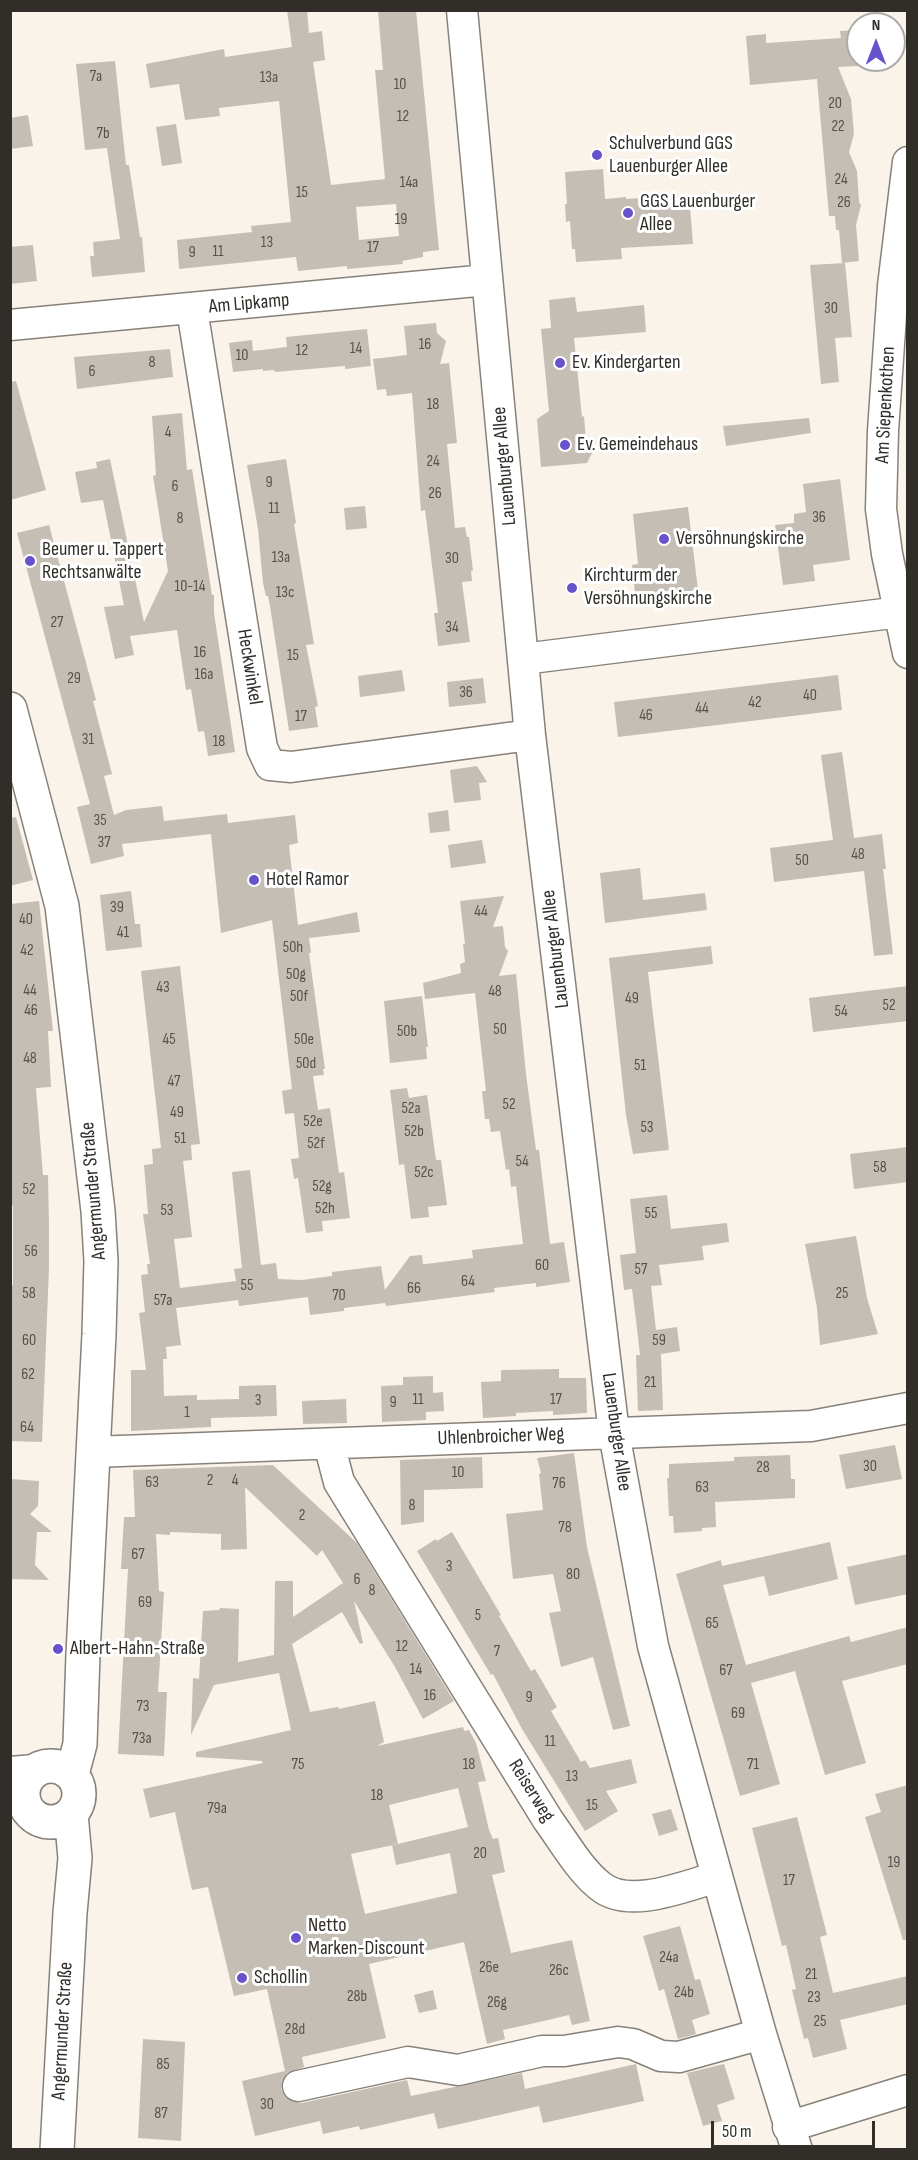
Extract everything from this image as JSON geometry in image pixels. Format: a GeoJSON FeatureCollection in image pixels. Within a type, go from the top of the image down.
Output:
{"type":"FeatureCollection","features":[{"type":"Feature","properties":{"kind":"main road","name":"Angermunder Straße"},"geometry":{"type":"LineString","coordinates":[[10,709],[62,906],[86,1092],[101,1261],[82,1681],[40,1789],[70,1912],[57,2150]]}},
{"type":"Feature","properties":{"kind":"street","name":"Lauenburger Allee"},"geometry":{"type":"LineString","coordinates":[[462,10],[530,735],[614,1433],[653,1646],[717,1877]]}},
{"type":"Feature","properties":{"kind":"street","name":"Am Siepenkothen"},"geometry":{"type":"LineString","coordinates":[[908,162],[893,286],[880,509],[887,554],[903,611],[908,653]]}},
{"type":"Feature","properties":{"kind":"street","name":"Am Lipkamp"},"geometry":{"type":"LineString","coordinates":[[10,324],[487,280]]}},
{"type":"Feature","properties":{"kind":"street","name":"Heckwinkel"},"geometry":{"type":"LineString","coordinates":[[192,309],[262,748],[270,765],[291,767],[530,735]]}},
{"type":"Feature","properties":{"kind":"street"},"geometry":{"type":"LineString","coordinates":[[523,659],[903,611]]}},
{"type":"Feature","properties":{"kind":"street","name":"Uhlenbroicher Weg"},"geometry":{"type":"LineString","coordinates":[[92,1452],[811,1426],[908,1408]]}},
{"type":"Feature","properties":{"kind":"street","name":"Reiserweg"},"geometry":{"type":"LineString","coordinates":[[329,1444],[339,1482],[548,1820],[582,1866],[601,1887],[624,1896],[645,1897],[717,1877]]}},
{"type":"Feature","properties":{"kind":"street"},"geometry":{"type":"LineString","coordinates":[[717,1877],[760,2034],[792,2138],[908,2090]]}},
{"type":"Feature","properties":{"kind":"street"},"geometry":{"type":"LineString","coordinates":[[298,2086],[408,2062],[458,2070],[542,2051],[564,2051],[618,2042],[633,2044],[661,2056],[679,2057],[760,2034]]}},
{"type":"Feature","properties":{"kind":"building"},"geometry":{"type":"Polygon","coordinates":[[[287,10],[307,10],[309,33],[322,31],[325,60],[313,62],[331,185],[385,179],[375,70],[383,70],[378,10],[416,10],[439,250],[423,252],[423,257],[402,261],[403,264],[347,269],[347,266],[298,271],[296,257],[179,269],[177,240],[252,232],[251,226],[291,222],[279,101],[219,108],[220,116],[185,120],[179,84],[150,88],[146,64],[224,49],[225,57],[292,47],[287,10]],[[396,204],[356,207],[359,240],[399,236],[396,204]]]}},
{"type":"Feature","properties":{"kind":"building"},"geometry":{"type":"Polygon","coordinates":[[[840,31],[846,31],[846,67],[838,67],[851,99],[854,134],[849,152],[857,171],[861,205],[856,225],[859,261],[842,263],[839,230],[836,230],[835,216],[829,216],[817,79],[750,85],[746,36],[766,34],[766,43],[841,38],[840,31]]]}},
{"type":"Feature","properties":{"kind":"building"},"geometry":{"type":"Polygon","coordinates":[[[115,61],[126,165],[129,165],[140,237],[142,237],[145,272],[92,277],[90,256],[94,256],[93,242],[120,239],[107,148],[85,150],[76,64],[115,61]]]}},
{"type":"Feature","properties":{"kind":"building"},"geometry":{"type":"Polygon","coordinates":[[[28,115],[33,146],[10,149],[10,118],[28,115]]]}},
{"type":"Feature","properties":{"kind":"building"},"geometry":{"type":"Polygon","coordinates":[[[176,124],[182,163],[162,166],[156,127],[176,124]]]}},
{"type":"Feature","properties":{"kind":"building","name":"GGS Lauenburger Allee"},"geometry":{"type":"Polygon","coordinates":[[[603,169],[605,199],[689,195],[693,244],[621,248],[622,259],[576,262],[575,249],[572,249],[570,221],[566,222],[565,172],[603,169]]]}},
{"type":"Feature","properties":{"kind":"building"},"geometry":{"type":"Polygon","coordinates":[[[33,245],[37,281],[10,284],[10,247],[33,245]]]}},
{"type":"Feature","properties":{"kind":"building"},"geometry":{"type":"Polygon","coordinates":[[[845,263],[852,337],[835,338],[839,382],[821,384],[810,265],[845,263]]]}},
{"type":"Feature","properties":{"kind":"building"},"geometry":{"type":"Polygon","coordinates":[[[575,297],[577,312],[644,305],[646,332],[574,338],[582,417],[584,416],[586,440],[592,447],[592,453],[587,463],[541,467],[537,419],[549,411],[541,329],[551,328],[549,300],[575,297]]]}},
{"type":"Feature","properties":{"kind":"building"},"geometry":{"type":"Polygon","coordinates":[[[436,323],[437,333],[446,341],[440,364],[449,363],[457,443],[447,444],[455,528],[465,527],[467,537],[469,537],[473,571],[471,571],[472,581],[462,582],[470,642],[438,646],[434,613],[438,613],[425,510],[421,511],[412,393],[387,396],[386,389],[377,390],[373,359],[407,355],[404,326],[436,323]]]}},
{"type":"Feature","properties":{"kind":"building"},"geometry":{"type":"Polygon","coordinates":[[[367,329],[371,366],[345,369],[345,366],[275,372],[274,370],[263,371],[263,369],[233,372],[229,343],[252,340],[253,351],[287,347],[286,337],[367,329]]]}},
{"type":"Feature","properties":{"kind":"building"},"geometry":{"type":"Polygon","coordinates":[[[170,349],[173,377],[77,389],[74,357],[170,349]]]}},
{"type":"Feature","properties":{"kind":"building"},"geometry":{"type":"Polygon","coordinates":[[[16,381],[46,490],[10,500],[10,382],[16,381]]]}},
{"type":"Feature","properties":{"kind":"building"},"geometry":{"type":"Polygon","coordinates":[[[182,413],[187,470],[192,469],[212,595],[214,595],[214,613],[235,752],[208,756],[204,731],[198,732],[191,689],[186,690],[177,630],[130,636],[134,655],[115,659],[104,607],[124,605],[103,500],[81,503],[75,472],[97,468],[96,462],[110,459],[144,622],[168,571],[153,476],[156,475],[152,416],[182,413]]]}},
{"type":"Feature","properties":{"kind":"building"},"geometry":{"type":"Polygon","coordinates":[[[809,418],[811,433],[726,446],[723,426],[809,418]]]}},
{"type":"Feature","properties":{"kind":"building"},"geometry":{"type":"Polygon","coordinates":[[[286,459],[296,523],[294,524],[314,644],[306,645],[318,706],[315,707],[318,727],[289,731],[270,606],[263,583],[258,529],[247,465],[286,459]]]}},
{"type":"Feature","properties":{"kind":"building"},"geometry":{"type":"Polygon","coordinates":[[[840,479],[850,560],[813,565],[815,581],[783,585],[775,525],[794,523],[794,514],[806,512],[803,484],[840,479]]]}},
{"type":"Feature","properties":{"kind":"building"},"geometry":{"type":"Polygon","coordinates":[[[365,506],[367,528],[346,530],[344,508],[365,506]]]}},
{"type":"Feature","properties":{"kind":"building","name":"Versöhnungskirche"},"geometry":{"type":"Polygon","coordinates":[[[688,507],[698,590],[642,597],[642,592],[635,593],[632,565],[638,564],[633,514],[688,507]]]}},
{"type":"Feature","properties":{"kind":"building"},"geometry":{"type":"Polygon","coordinates":[[[49,525],[96,700],[93,701],[112,774],[104,776],[114,815],[126,810],[162,806],[164,821],[227,814],[228,823],[295,815],[298,843],[289,845],[298,925],[357,912],[360,932],[309,938],[311,953],[309,953],[325,1069],[323,1069],[324,1075],[313,1076],[318,1110],[330,1108],[339,1173],[344,1172],[350,1218],[322,1221],[323,1231],[306,1233],[298,1178],[294,1179],[291,1159],[299,1158],[294,1113],[285,1114],[282,1091],[292,1089],[272,920],[221,933],[211,834],[122,844],[124,856],[91,864],[77,807],[90,804],[17,533],[49,525]]]}},
{"type":"Feature","properties":{"kind":"building"},"geometry":{"type":"Polygon","coordinates":[[[402,670],[405,691],[360,697],[358,676],[402,670]]]}},
{"type":"Feature","properties":{"kind":"building"},"geometry":{"type":"Polygon","coordinates":[[[838,675],[842,710],[618,737],[614,702],[838,675]]]}},
{"type":"Feature","properties":{"kind":"building"},"geometry":{"type":"Polygon","coordinates":[[[483,678],[486,703],[449,707],[447,682],[483,678]]]}},
{"type":"Feature","properties":{"kind":"building"},"geometry":{"type":"Polygon","coordinates":[[[842,752],[854,838],[882,834],[886,869],[883,869],[893,954],[874,956],[864,871],[774,882],[770,848],[833,840],[821,755],[842,752]]]}},
{"type":"Feature","properties":{"kind":"building"},"geometry":{"type":"Polygon","coordinates":[[[477,766],[487,782],[479,783],[481,800],[454,803],[450,770],[477,766]]]}},
{"type":"Feature","properties":{"kind":"building"},"geometry":{"type":"Polygon","coordinates":[[[448,810],[450,831],[430,833],[428,813],[448,810]]]}},
{"type":"Feature","properties":{"kind":"building"},"geometry":{"type":"Polygon","coordinates":[[[16,817],[33,880],[10,886],[10,818],[16,817]]]}},
{"type":"Feature","properties":{"kind":"building"},"geometry":{"type":"Polygon","coordinates":[[[482,840],[486,863],[451,868],[448,845],[482,840]]]}},
{"type":"Feature","properties":{"kind":"building"},"geometry":{"type":"Polygon","coordinates":[[[640,868],[643,900],[705,893],[707,910],[605,923],[600,873],[640,868]]]}},
{"type":"Feature","properties":{"kind":"building"},"geometry":{"type":"Polygon","coordinates":[[[131,891],[135,924],[140,924],[142,947],[106,951],[100,895],[131,891]]]}},
{"type":"Feature","properties":{"kind":"building"},"geometry":{"type":"Polygon","coordinates":[[[504,896],[493,927],[503,926],[505,947],[508,951],[499,976],[516,974],[526,1074],[536,1150],[539,1150],[550,1244],[564,1242],[570,1282],[536,1287],[536,1283],[494,1288],[495,1292],[386,1306],[385,1303],[344,1308],[344,1311],[310,1315],[308,1297],[239,1306],[238,1300],[176,1308],[181,1345],[166,1347],[167,1359],[163,1359],[164,1396],[197,1395],[197,1400],[239,1399],[239,1386],[276,1385],[277,1416],[211,1418],[211,1427],[131,1431],[131,1370],[146,1370],[139,1313],[145,1312],[141,1275],[148,1274],[147,1264],[150,1264],[143,1214],[148,1214],[144,1165],[153,1164],[152,1149],[161,1148],[141,971],[180,966],[200,1144],[191,1145],[192,1160],[183,1161],[192,1237],[174,1239],[180,1288],[236,1281],[234,1269],[242,1268],[232,1172],[250,1170],[261,1265],[276,1263],[278,1279],[302,1280],[332,1276],[332,1272],[381,1266],[385,1290],[410,1256],[422,1255],[423,1264],[426,1264],[473,1258],[472,1250],[523,1244],[516,1186],[511,1187],[509,1169],[506,1170],[500,1131],[491,1132],[489,1119],[485,1119],[482,1091],[486,1091],[475,993],[425,999],[423,983],[461,973],[460,964],[465,962],[463,944],[465,944],[460,901],[504,896]]]}},
{"type":"Feature","properties":{"kind":"building"},"geometry":{"type":"Polygon","coordinates":[[[39,901],[53,1031],[48,1031],[51,1087],[36,1088],[43,1175],[48,1175],[49,1226],[42,1442],[10,1441],[10,1285],[13,1285],[13,1206],[10,1206],[10,904],[39,901]]]}},
{"type":"Feature","properties":{"kind":"building"},"geometry":{"type":"Polygon","coordinates":[[[711,946],[713,964],[648,972],[669,1150],[633,1154],[626,1115],[609,958],[711,946]]]}},
{"type":"Feature","properties":{"kind":"building"},"geometry":{"type":"Polygon","coordinates":[[[908,986],[908,1021],[813,1032],[809,998],[908,986]]]}},
{"type":"Feature","properties":{"kind":"building"},"geometry":{"type":"Polygon","coordinates":[[[422,996],[428,1047],[426,1047],[427,1059],[390,1063],[384,1001],[422,996]]]}},
{"type":"Feature","properties":{"kind":"building"},"geometry":{"type":"Polygon","coordinates":[[[407,1088],[409,1098],[427,1095],[436,1160],[441,1160],[447,1205],[428,1207],[429,1217],[411,1219],[404,1164],[399,1165],[390,1090],[407,1088]]]}},
{"type":"Feature","properties":{"kind":"building"},"geometry":{"type":"Polygon","coordinates":[[[908,1147],[908,1182],[854,1189],[850,1154],[908,1147]]]}},
{"type":"Feature","properties":{"kind":"building"},"geometry":{"type":"Polygon","coordinates":[[[667,1195],[671,1229],[727,1223],[729,1242],[702,1246],[704,1260],[659,1265],[662,1285],[651,1286],[656,1330],[677,1327],[680,1351],[661,1354],[663,1410],[638,1411],[636,1355],[640,1355],[636,1320],[632,1289],[624,1290],[620,1255],[636,1253],[630,1199],[667,1195]]]}},
{"type":"Feature","properties":{"kind":"building"},"geometry":{"type":"Polygon","coordinates":[[[856,1236],[867,1298],[878,1334],[820,1345],[817,1308],[805,1244],[856,1236]]]}},
{"type":"Feature","properties":{"kind":"building"},"geometry":{"type":"Polygon","coordinates":[[[559,1369],[559,1378],[586,1378],[587,1413],[553,1415],[553,1411],[483,1418],[481,1382],[501,1381],[501,1370],[559,1369]]]}},
{"type":"Feature","properties":{"kind":"building"},"geometry":{"type":"Polygon","coordinates":[[[433,1376],[433,1393],[443,1392],[444,1411],[426,1412],[426,1420],[382,1422],[381,1386],[403,1385],[403,1377],[433,1376]]]}},
{"type":"Feature","properties":{"kind":"building"},"geometry":{"type":"Polygon","coordinates":[[[346,1399],[347,1423],[303,1424],[302,1401],[346,1399]]]}},
{"type":"Feature","properties":{"kind":"building"},"geometry":{"type":"Polygon","coordinates":[[[895,1445],[902,1479],[846,1489],[839,1455],[895,1445]]]}},
{"type":"Feature","properties":{"kind":"building"},"geometry":{"type":"Polygon","coordinates":[[[574,1453],[587,1547],[630,1726],[613,1730],[593,1657],[561,1667],[549,1613],[561,1611],[553,1574],[513,1579],[506,1514],[543,1510],[539,1474],[541,1473],[537,1458],[574,1453]]]}},
{"type":"Feature","properties":{"kind":"building"},"geometry":{"type":"Polygon","coordinates":[[[790,1455],[791,1479],[795,1479],[795,1498],[715,1502],[716,1527],[702,1528],[702,1531],[674,1533],[673,1516],[669,1516],[667,1478],[669,1478],[669,1464],[734,1461],[734,1457],[790,1455]]]}},
{"type":"Feature","properties":{"kind":"building"},"geometry":{"type":"Polygon","coordinates":[[[482,1457],[483,1488],[424,1490],[424,1522],[401,1525],[400,1460],[482,1457]]]}},
{"type":"Feature","properties":{"kind":"building"},"geometry":{"type":"Polygon","coordinates":[[[273,1465],[357,1543],[454,1701],[423,1719],[395,1667],[354,1601],[363,1643],[360,1644],[342,1612],[292,1644],[310,1712],[338,1707],[339,1709],[375,1701],[384,1742],[377,1746],[463,1727],[464,1731],[469,1730],[476,1743],[486,1781],[478,1782],[489,1830],[493,1839],[498,1838],[505,1872],[492,1875],[511,1953],[572,1940],[590,2021],[572,2025],[569,2015],[503,2030],[505,2039],[487,2044],[464,1942],[369,1964],[386,2038],[302,2057],[304,2067],[287,2073],[282,2080],[281,2089],[285,2097],[292,2102],[302,2103],[407,2080],[411,2096],[522,2073],[525,2089],[636,2064],[644,2101],[543,2123],[539,2106],[438,2129],[434,2113],[360,2130],[359,2126],[323,2134],[320,2121],[255,2136],[242,2081],[285,2071],[267,1989],[234,1996],[208,1887],[192,1890],[175,1812],[150,1818],[143,1789],[263,1763],[262,1761],[196,1757],[196,1752],[291,1730],[279,1673],[214,1685],[191,1735],[193,1678],[199,1679],[203,1611],[220,1608],[239,1609],[238,1662],[274,1655],[275,1581],[293,1581],[293,1617],[343,1583],[322,1550],[317,1556],[245,1487],[247,1549],[221,1550],[221,1534],[170,1532],[170,1535],[156,1534],[159,1591],[164,1592],[158,1692],[167,1692],[164,1756],[118,1754],[128,1569],[121,1569],[124,1517],[135,1517],[133,1470],[273,1465]],[[458,1788],[389,1805],[398,1844],[468,1827],[458,1788]],[[392,1845],[351,1854],[365,1914],[457,1893],[450,1853],[396,1865],[392,1845]]]}},
{"type":"Feature","properties":{"kind":"building"},"geometry":{"type":"Polygon","coordinates":[[[10,1479],[39,1481],[38,1506],[30,1514],[52,1532],[37,1532],[35,1565],[49,1580],[10,1579],[10,1479]]]}},
{"type":"Feature","properties":{"kind":"building"},"geometry":{"type":"Polygon","coordinates":[[[452,1532],[531,1671],[535,1669],[557,1707],[551,1711],[581,1762],[585,1760],[590,1768],[631,1759],[637,1783],[606,1791],[618,1811],[585,1831],[522,1729],[493,1674],[491,1675],[417,1551],[452,1532]]]}},
{"type":"Feature","properties":{"kind":"building"},"geometry":{"type":"Polygon","coordinates":[[[830,1542],[838,1579],[769,1596],[764,1576],[723,1585],[746,1665],[849,1636],[851,1642],[908,1627],[908,1664],[842,1681],[866,1763],[825,1775],[795,1671],[751,1683],[780,1784],[740,1796],[676,1574],[721,1560],[722,1566],[830,1542]]]}},
{"type":"Feature","properties":{"kind":"building"},"geometry":{"type":"Polygon","coordinates":[[[908,1554],[908,1594],[855,1605],[847,1567],[908,1554]]]}},
{"type":"Feature","properties":{"kind":"building"},"geometry":{"type":"Polygon","coordinates":[[[908,1785],[908,1940],[903,1940],[865,1817],[881,1812],[875,1794],[908,1785]]]}},
{"type":"Feature","properties":{"kind":"building"},"geometry":{"type":"Polygon","coordinates":[[[671,1809],[678,1830],[659,1836],[652,1814],[671,1809]]]}},
{"type":"Feature","properties":{"kind":"building"},"geometry":{"type":"Polygon","coordinates":[[[797,1817],[827,1935],[820,1937],[833,1993],[908,1976],[908,2004],[840,2020],[847,2049],[813,2058],[808,2038],[804,2039],[792,1990],[796,1989],[786,1945],[782,1946],[752,1828],[797,1817]]]}},
{"type":"Feature","properties":{"kind":"building"},"geometry":{"type":"Polygon","coordinates":[[[680,1926],[695,1980],[700,1979],[710,2014],[692,2020],[696,2034],[678,2039],[664,1989],[659,1991],[643,1936],[680,1926]]]}},
{"type":"Feature","properties":{"kind":"building"},"geometry":{"type":"Polygon","coordinates":[[[433,1990],[437,2009],[419,2013],[414,1995],[433,1990]]]}},
{"type":"Feature","properties":{"kind":"building"},"geometry":{"type":"Polygon","coordinates":[[[143,2039],[185,2042],[181,2141],[138,2138],[143,2039]]]}},
{"type":"Feature","properties":{"kind":"building"},"geometry":{"type":"Polygon","coordinates":[[[724,2064],[735,2099],[717,2105],[722,2121],[703,2126],[687,2073],[724,2064]]]}},
{"type":"Feature","properties":{"kind":"place","name":"Schulverbund GGS Lauenburger Allee"},"geometry":{"type":"Point","coordinates":[597,155]}},
{"type":"Feature","properties":{"kind":"place","name":"GGS Lauenburger Allee"},"geometry":{"type":"Point","coordinates":[628,213]}},
{"type":"Feature","properties":{"kind":"place","name":"Ev. Kindergarten"},"geometry":{"type":"Point","coordinates":[560,363]}},
{"type":"Feature","properties":{"kind":"place","name":"Ev. Gemeindehaus"},"geometry":{"type":"Point","coordinates":[565,445]}},
{"type":"Feature","properties":{"kind":"place","name":"Versöhnungskirche"},"geometry":{"type":"Point","coordinates":[664,539]}},
{"type":"Feature","properties":{"kind":"place","name":"Beumer u. Tappert Rechtsanwälte"},"geometry":{"type":"Point","coordinates":[30,561]}},
{"type":"Feature","properties":{"kind":"place","name":"Kirchturm der Versöhnungskirche"},"geometry":{"type":"Point","coordinates":[572,588]}},
{"type":"Feature","properties":{"kind":"place","name":"Hotel Ramor"},"geometry":{"type":"Point","coordinates":[254,880]}},
{"type":"Feature","properties":{"kind":"place","name":"Albert-Hahn-Straße"},"geometry":{"type":"Point","coordinates":[58,1649]}},
{"type":"Feature","properties":{"kind":"place","name":"Netto Marken-Discount"},"geometry":{"type":"Point","coordinates":[296,1938]}},
{"type":"Feature","properties":{"kind":"place","name":"Schollin"},"geometry":{"type":"Point","coordinates":[242,1978]}}]}
